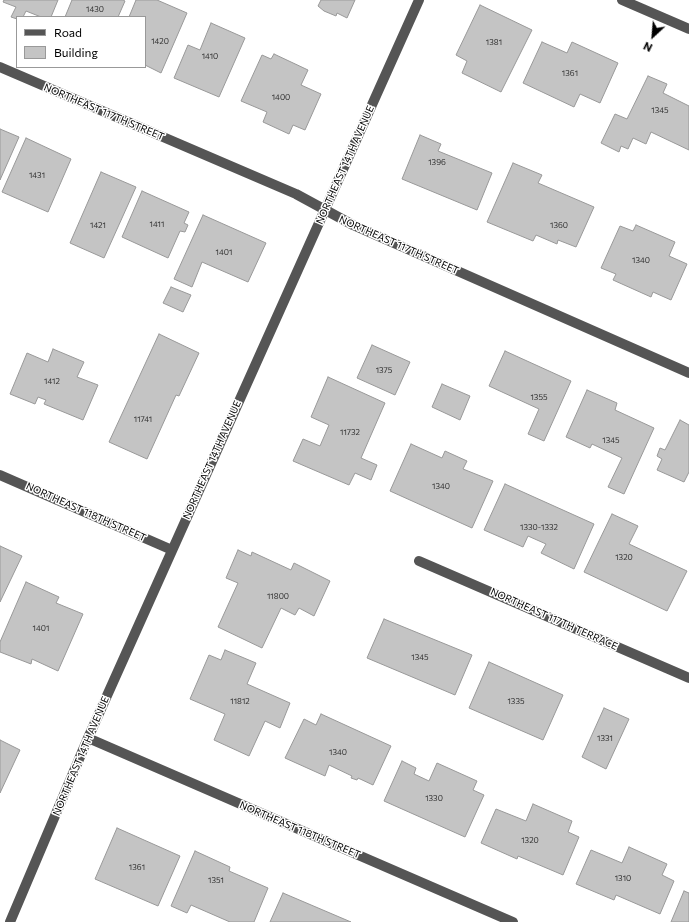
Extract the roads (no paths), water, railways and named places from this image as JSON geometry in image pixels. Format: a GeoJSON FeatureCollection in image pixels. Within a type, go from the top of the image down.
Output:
{"type":"FeatureCollection","features":[{"type":"Feature","properties":{"kind":"street","name":"NORTHEAST 14TH AVENUE"},"geometry":{"type":"LineString","coordinates":[[10,922],[88,738],[419,0]]}},
{"type":"Feature","properties":{"kind":"street"},"geometry":{"type":"LineString","coordinates":[[622,0],[689,29]]}},
{"type":"Feature","properties":{"kind":"street","name":"NORTHEAST 117TH STREET"},"geometry":{"type":"LineString","coordinates":[[0,67],[296,194],[353,226],[689,373]]}},
{"type":"Feature","properties":{"kind":"street","name":"NORTHEAST 118TH STREET"},"geometry":{"type":"LineString","coordinates":[[0,475],[172,550]]}},
{"type":"Feature","properties":{"kind":"street","name":"NORTHEAST 117TH TERRACE"},"geometry":{"type":"LineString","coordinates":[[419,560],[689,678]]}},
{"type":"Feature","properties":{"kind":"street","name":"NORTHEAST 118TH STREET"},"geometry":{"type":"LineString","coordinates":[[88,738],[513,922]]}}]}
